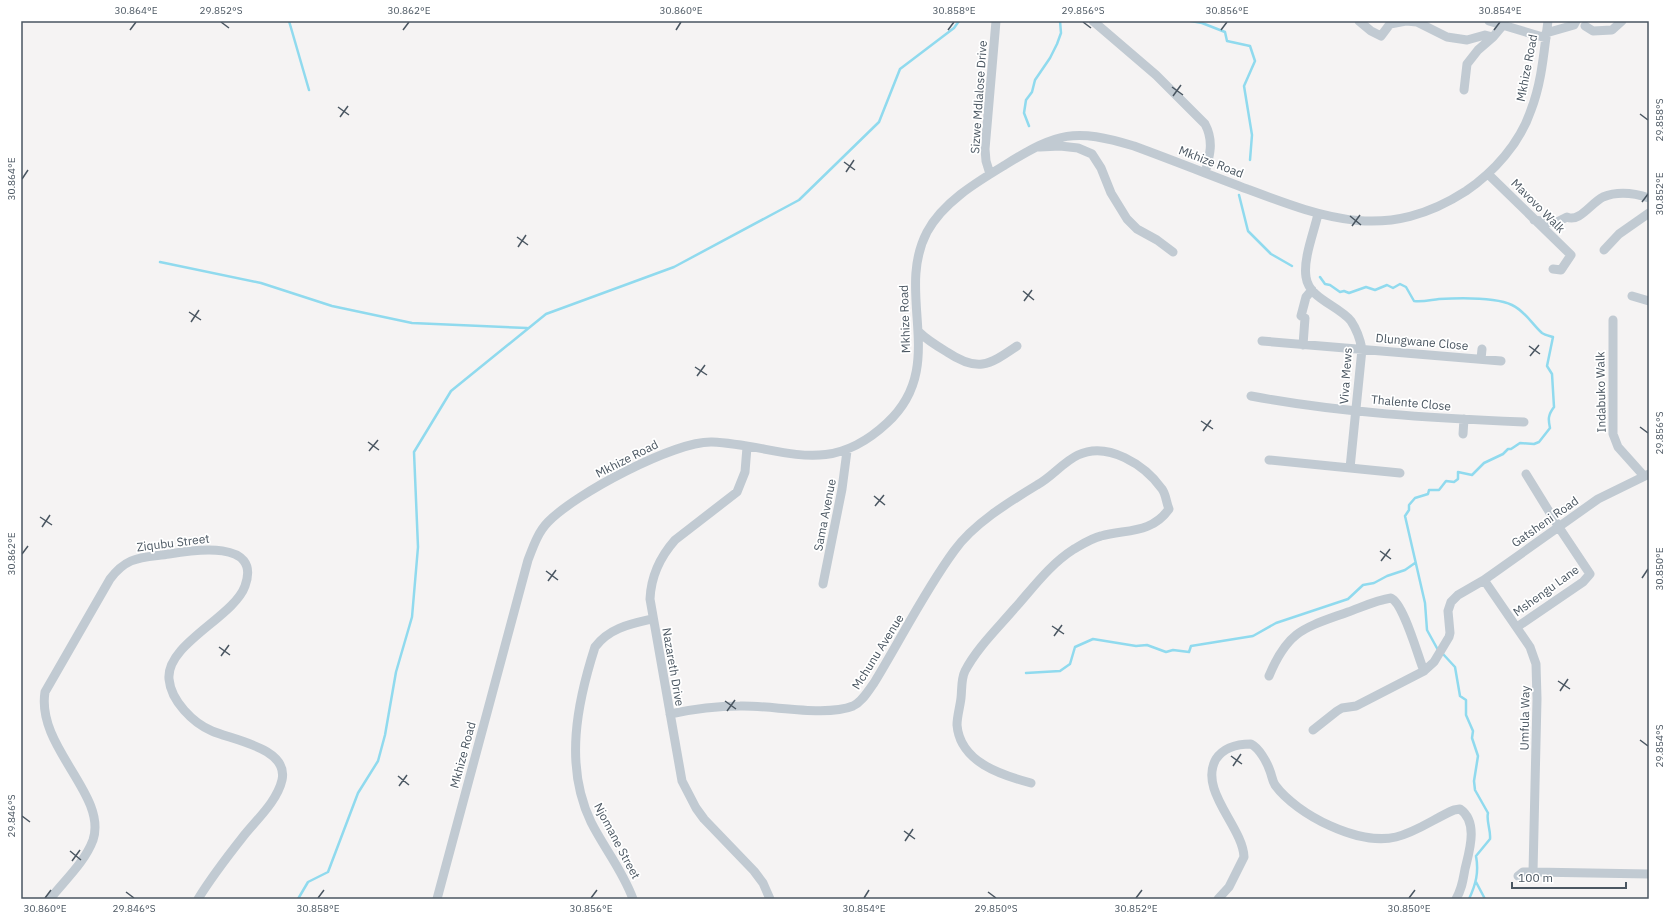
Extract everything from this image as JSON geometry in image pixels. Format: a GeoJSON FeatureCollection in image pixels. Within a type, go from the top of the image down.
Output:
{"type":"FeatureCollection","features":[{"type":"Feature","properties":{"kind":"street","name":"Sizwe Mdlalose Drive"},"geometry":{"type":"LineString","coordinates":[[990,174],[986,161],[985,149],[996,21]]}},
{"type":"Feature","properties":{"kind":"street"},"geometry":{"type":"LineString","coordinates":[[1093,21],[1109,28],[1205,124],[1209,132],[1211,151],[1205,173]]}},
{"type":"Feature","properties":{"kind":"street"},"geometry":{"type":"LineString","coordinates":[[1359,21],[1371,32],[1382,36],[1390,24],[1406,21],[1418,22],[1447,37],[1467,40],[1484,35],[1493,37]]}},
{"type":"Feature","properties":{"kind":"street"},"geometry":{"type":"LineString","coordinates":[[1489,21],[1546,36],[1556,29],[1575,23],[1578,27],[1585,26],[1594,21]]}},
{"type":"Feature","properties":{"kind":"street","name":"Mkhize Road"},"geometry":{"type":"LineString","coordinates":[[437,899],[528,560],[546,524],[566,505],[664,453],[685,446],[701,443],[747,447],[805,456],[827,455],[847,450],[870,438],[901,409],[911,390],[918,367],[919,332],[916,269],[927,232],[934,220],[952,202],[990,174],[1034,148],[1057,138],[1078,134],[1094,136],[1134,146],[1318,214],[1367,222],[1401,219],[1455,198],[1488,174],[1513,144],[1531,112],[1538,84],[1548,21]]}},
{"type":"Feature","properties":{"kind":"street"},"geometry":{"type":"LineString","coordinates":[[1585,26],[1593,31],[1612,30],[1622,21]]}},
{"type":"Feature","properties":{"kind":"street"},"geometry":{"type":"LineString","coordinates":[[1464,90],[1467,64],[1478,50],[1493,37],[1503,25]]}},
{"type":"Feature","properties":{"kind":"street"},"geometry":{"type":"LineString","coordinates":[[1034,148],[1060,146],[1078,148],[1092,154],[1101,168],[1111,193],[1127,219],[1137,229],[1157,240],[1172,252]]}},
{"type":"Feature","properties":{"kind":"street","name":"Mavovo Walk"},"geometry":{"type":"LineString","coordinates":[[1488,174],[1571,255],[1561,270],[1553,269]]}},
{"type":"Feature","properties":{"kind":"street"},"geometry":{"type":"LineString","coordinates":[[1534,220],[1554,223],[1567,217],[1571,219],[1577,218],[1588,207],[1603,197],[1618,194],[1638,194],[1649,198]]}},
{"type":"Feature","properties":{"kind":"street"},"geometry":{"type":"LineString","coordinates":[[1604,250],[1619,234],[1649,213]]}},
{"type":"Feature","properties":{"kind":"street"},"geometry":{"type":"LineString","coordinates":[[1303,345],[1305,318],[1301,316],[1302,308],[1312,290],[1306,279],[1305,272],[1318,214]]}},
{"type":"Feature","properties":{"kind":"street","name":"Viva Mews"},"geometry":{"type":"LineString","coordinates":[[1312,290],[1350,321],[1360,338],[1362,349],[1350,468]]}},
{"type":"Feature","properties":{"kind":"street"},"geometry":{"type":"LineString","coordinates":[[1632,296],[1649,302]]}},
{"type":"Feature","properties":{"kind":"street","name":"Indabuko Walk"},"geometry":{"type":"LineString","coordinates":[[1613,320],[1613,434],[1618,447],[1646,475]]}},
{"type":"Feature","properties":{"kind":"street"},"geometry":{"type":"LineString","coordinates":[[919,332],[929,341],[960,360],[976,365],[995,360],[1017,346]]}},
{"type":"Feature","properties":{"kind":"street","name":"Dlungwane Close"},"geometry":{"type":"LineString","coordinates":[[1262,341],[1501,361]]}},
{"type":"Feature","properties":{"kind":"street","name":"Dlungwane Close"},"geometry":{"type":"LineString","coordinates":[[1481,359],[1482,349]]}},
{"type":"Feature","properties":{"kind":"street","name":"Thalente Close"},"geometry":{"type":"LineString","coordinates":[[1251,396],[1356,410],[1464,419],[1524,422]]}},
{"type":"Feature","properties":{"kind":"street","name":"Thalente Close"},"geometry":{"type":"LineString","coordinates":[[1463,434],[1464,419]]}},
{"type":"Feature","properties":{"kind":"street","name":"Nazareth Drive"},"geometry":{"type":"LineString","coordinates":[[747,447],[745,472],[736,492],[675,540],[657,566],[651,584],[650,594],[652,618],[682,781],[704,820],[757,875],[770,899]]}},
{"type":"Feature","properties":{"kind":"street","name":"Sama Avenue"},"geometry":{"type":"LineString","coordinates":[[824,584],[842,489],[847,450]]}},
{"type":"Feature","properties":{"kind":"street","name":"Mchunu Avenue"},"geometry":{"type":"LineString","coordinates":[[670,714],[714,707],[741,706],[824,710],[840,709],[856,705],[874,683],[954,550],[977,526],[1026,491],[1050,478],[1078,455],[1100,450],[1126,458],[1141,468],[1163,490],[1168,509],[1156,523],[1144,528],[1100,536],[1074,550],[1060,560],[1034,585],[977,653],[964,673],[957,725],[959,735],[965,746],[978,761],[990,769],[1010,778],[1031,782]]}},
{"type":"Feature","properties":{"kind":"street"},"geometry":{"type":"LineString","coordinates":[[1269,460],[1400,473]]}},
{"type":"Feature","properties":{"kind":"street"},"geometry":{"type":"LineString","coordinates":[[1526,474],[1558,526]]}},
{"type":"Feature","properties":{"kind":"street","name":"Gatsheni Road"},"geometry":{"type":"LineString","coordinates":[[1424,672],[1434,662],[1449,636],[1448,612],[1451,602],[1458,595],[1484,580],[1598,499],[1646,475]]}},
{"type":"Feature","properties":{"kind":"street","name":"Mshengu Lane"},"geometry":{"type":"LineString","coordinates":[[1517,627],[1583,582],[1590,574],[1558,526]]}},
{"type":"Feature","properties":{"kind":"street","name":"Ziqubu Street"},"geometry":{"type":"LineString","coordinates":[[50,899],[86,852],[93,838],[94,832],[91,808],[85,794],[58,749],[46,722],[44,701],[48,687],[110,579],[117,570],[132,561],[147,557],[184,552],[219,550],[234,554],[244,562],[246,569],[246,584],[237,598],[177,655],[170,668],[169,682],[175,696],[190,717],[212,731],[272,754],[280,766],[282,776],[281,782],[272,800],[198,899]]}},
{"type":"Feature","properties":{"kind":"street","name":"Umfula Way"},"geometry":{"type":"LineString","coordinates":[[1484,580],[1530,647],[1537,672],[1533,872]]}},
{"type":"Feature","properties":{"kind":"street"},"geometry":{"type":"LineString","coordinates":[[1269,676],[1280,652],[1296,633],[1320,622],[1391,598],[1398,602],[1424,672],[1356,706],[1342,708],[1313,730]]}},
{"type":"Feature","properties":{"kind":"street","name":"Njomane Street"},"geometry":{"type":"LineString","coordinates":[[633,899],[626,882],[590,820],[584,805],[575,756],[577,717],[595,646],[601,638],[612,631],[652,618]]}},
{"type":"Feature","properties":{"kind":"street"},"geometry":{"type":"LineString","coordinates":[[1218,899],[1229,887],[1244,857],[1244,852],[1241,842],[1225,812],[1211,777],[1212,770],[1220,753],[1227,748],[1241,744],[1251,744],[1260,752],[1270,771],[1275,785],[1287,798],[1322,823],[1360,836],[1394,838],[1454,810],[1460,809],[1465,812],[1470,827],[1471,848],[1461,890],[1456,899]]}},
{"type":"Feature","properties":{"kind":"street"},"geometry":{"type":"LineString","coordinates":[[1518,876],[1523,872],[1649,874]]}},
{"type":"Feature","properties":{"kind":"waterway"},"geometry":{"type":"LineString","coordinates":[[289,21],[309,90]]}},
{"type":"Feature","properties":{"kind":"waterway"},"geometry":{"type":"LineString","coordinates":[[298,899],[308,882],[328,872],[358,793],[378,761],[385,735],[396,672],[412,617],[418,547],[414,452],[451,391],[546,314],[674,267],[799,200],[879,122],[900,69],[954,28],[959,21]]}},
{"type":"Feature","properties":{"kind":"waterway"},"geometry":{"type":"LineString","coordinates":[[1029,126],[1024,113],[1026,100],[1032,92],[1035,80],[1050,58],[1057,44],[1061,33],[1060,21]]}},
{"type":"Feature","properties":{"kind":"waterway"},"geometry":{"type":"LineString","coordinates":[[1191,21],[1202,23],[1225,32],[1227,41],[1250,46],[1255,61],[1244,86],[1252,135],[1250,160]]}},
{"type":"Feature","properties":{"kind":"waterway"},"geometry":{"type":"LineString","coordinates":[[1239,195],[1248,231],[1271,254],[1292,266]]}},
{"type":"Feature","properties":{"kind":"waterway"},"geometry":{"type":"LineString","coordinates":[[160,262],[261,283],[332,306],[412,323],[527,328]]}},
{"type":"Feature","properties":{"kind":"waterway"},"geometry":{"type":"LineString","coordinates":[[1320,277],[1325,284],[1330,285],[1340,292],[1344,291],[1349,293],[1366,287],[1375,290],[1387,285],[1393,288],[1400,284],[1406,287],[1414,301],[1466,298],[1505,302],[1525,314],[1542,333],[1553,337],[1547,366],[1552,374],[1554,407],[1549,417],[1550,428],[1539,442],[1534,444],[1520,443],[1511,449],[1508,449],[1503,454],[1484,463],[1472,475],[1458,472],[1458,479],[1454,482],[1446,481],[1439,490],[1429,490],[1428,494],[1415,498],[1409,505],[1409,510],[1405,516],[1425,603],[1427,630],[1438,650]]}},
{"type":"Feature","properties":{"kind":"waterway"},"geometry":{"type":"LineString","coordinates":[[1026,673],[1060,671],[1070,664],[1075,647],[1093,639],[1136,646],[1147,645],[1166,652],[1173,650],[1189,652],[1191,646],[1253,636],[1276,623],[1348,599],[1363,585],[1374,583],[1387,576],[1405,570],[1415,563]]}},
{"type":"Feature","properties":{"kind":"waterway"},"geometry":{"type":"LineString","coordinates":[[1443,654],[1455,667],[1460,696],[1466,700],[1466,715],[1473,731],[1472,738],[1478,756],[1474,781],[1475,790],[1488,813],[1490,839],[1476,856],[1476,878],[1469,899]]}},
{"type":"Feature","properties":{"kind":"waterway"},"geometry":{"type":"LineString","coordinates":[[1476,882],[1485,899]]}}]}
